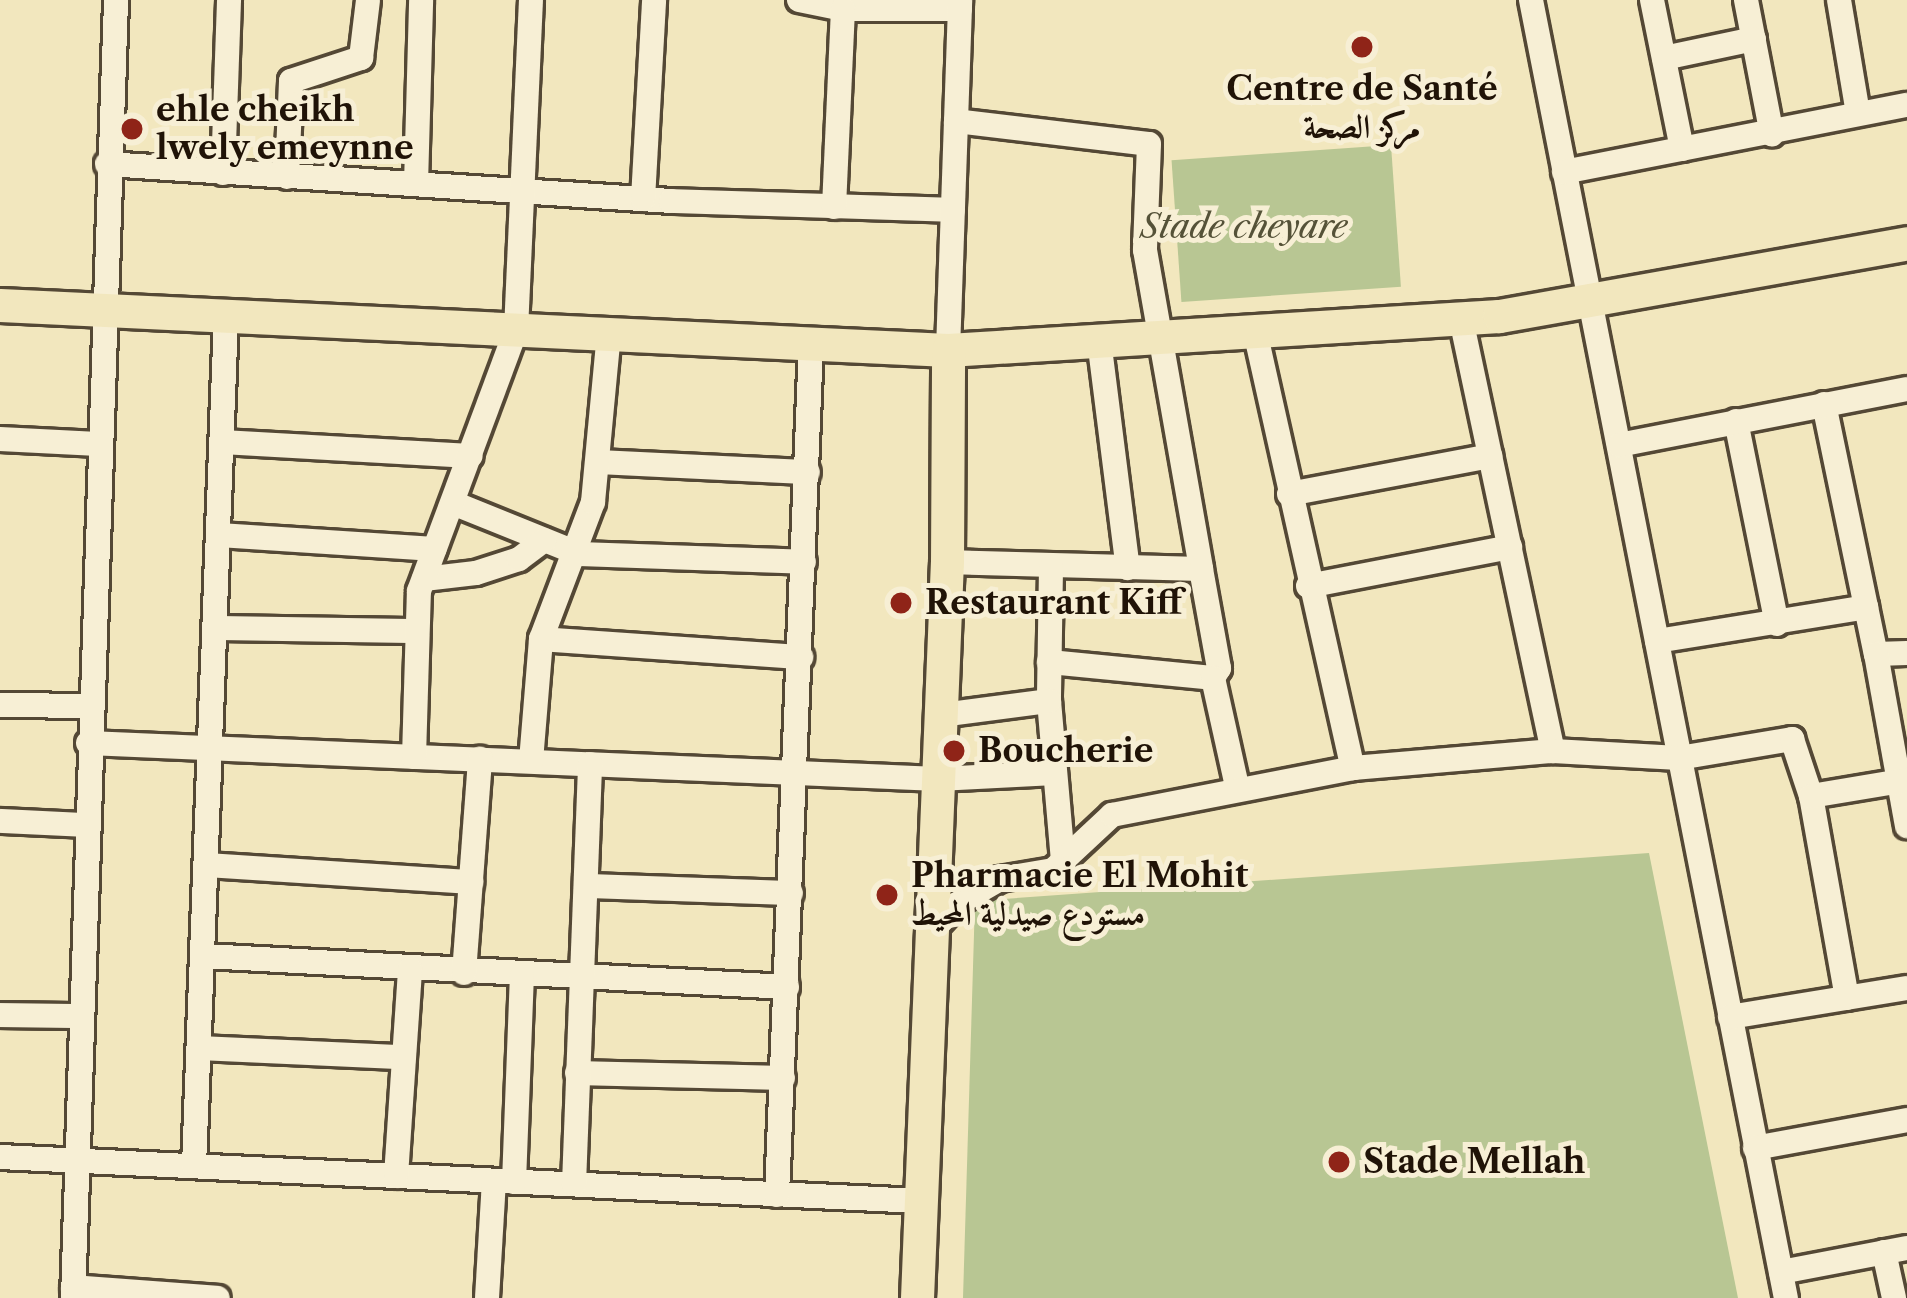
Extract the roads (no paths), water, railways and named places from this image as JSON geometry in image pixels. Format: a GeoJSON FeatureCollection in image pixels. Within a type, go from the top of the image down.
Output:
{"type":"FeatureCollection","features":[{"type":"Feature","properties":{"kind":"main road"},"geometry":{"type":"LineString","coordinates":[[0,305],[947,350],[1461,319],[1591,302],[1907,243]]}},
{"type":"Feature","properties":{"kind":"main road"},"geometry":{"type":"LineString","coordinates":[[916,1298],[947,562],[947,350]]}},
{"type":"Feature","properties":{"kind":"street"},"geometry":{"type":"LineString","coordinates":[[116,0],[102,310],[73,1293],[218,1298]]}},
{"type":"Feature","properties":{"kind":"street"},"geometry":{"type":"LineString","coordinates":[[223,173],[229,0]]}},
{"type":"Feature","properties":{"kind":"street"},"geometry":{"type":"LineString","coordinates":[[287,177],[292,81],[361,58],[368,0]]}},
{"type":"Feature","properties":{"kind":"street"},"geometry":{"type":"LineString","coordinates":[[416,184],[421,0]]}},
{"type":"Feature","properties":{"kind":"street"},"geometry":{"type":"LineString","coordinates":[[414,757],[414,631],[424,579],[516,330],[531,0]]}},
{"type":"Feature","properties":{"kind":"street"},"geometry":{"type":"LineString","coordinates":[[643,200],[654,0]]}},
{"type":"Feature","properties":{"kind":"street"},"geometry":{"type":"LineString","coordinates":[[799,0],[843,9],[960,4],[947,350]]}},
{"type":"Feature","properties":{"kind":"street"},"geometry":{"type":"LineString","coordinates":[[1532,0],[1786,1298]]}},
{"type":"Feature","properties":{"kind":"street"},"geometry":{"type":"LineString","coordinates":[[1652,0],[1682,149]]}},
{"type":"Feature","properties":{"kind":"street"},"geometry":{"type":"LineString","coordinates":[[1746,0],[1772,135]]}},
{"type":"Feature","properties":{"kind":"street"},"geometry":{"type":"LineString","coordinates":[[1839,0],[1858,113]]}},
{"type":"Feature","properties":{"kind":"street"},"geometry":{"type":"LineString","coordinates":[[834,207],[843,9]]}},
{"type":"Feature","properties":{"kind":"street"},"geometry":{"type":"LineString","coordinates":[[1664,58],[1754,39]]}},
{"type":"Feature","properties":{"kind":"street"},"geometry":{"type":"LineString","coordinates":[[1564,172],[1907,105]]}},
{"type":"Feature","properties":{"kind":"street"},"geometry":{"type":"LineString","coordinates":[[956,121],[1149,144],[1145,250],[1219,668],[1213,678],[1237,786]]}},
{"type":"Feature","properties":{"kind":"street"},"geometry":{"type":"LineString","coordinates":[[107,164],[643,200],[953,210]]}},
{"type":"Feature","properties":{"kind":"street"},"geometry":{"type":"LineString","coordinates":[[194,1166],[226,316]]}},
{"type":"Feature","properties":{"kind":"street"},"geometry":{"type":"LineString","coordinates":[[1461,319],[1553,751]]}},
{"type":"Feature","properties":{"kind":"street"},"geometry":{"type":"LineString","coordinates":[[1255,331],[1308,586],[1353,768]]}},
{"type":"Feature","properties":{"kind":"street"},"geometry":{"type":"LineString","coordinates":[[531,761],[541,639],[579,554],[601,462],[609,334]]}},
{"type":"Feature","properties":{"kind":"street"},"geometry":{"type":"LineString","coordinates":[[1099,340],[1128,568]]}},
{"type":"Feature","properties":{"kind":"street"},"geometry":{"type":"LineString","coordinates":[[777,1195],[811,344]]}},
{"type":"Feature","properties":{"kind":"street"},"geometry":{"type":"LineString","coordinates":[[1618,445],[1907,389]]}},
{"type":"Feature","properties":{"kind":"street"},"geometry":{"type":"LineString","coordinates":[[1824,404],[1903,781],[1907,826]]}},
{"type":"Feature","properties":{"kind":"street"},"geometry":{"type":"LineString","coordinates":[[1736,421],[1777,624]]}},
{"type":"Feature","properties":{"kind":"street"},"geometry":{"type":"LineString","coordinates":[[0,439],[98,444]]}},
{"type":"Feature","properties":{"kind":"street"},"geometry":{"type":"LineString","coordinates":[[222,442],[471,456]]}},
{"type":"Feature","properties":{"kind":"street"},"geometry":{"type":"LineString","coordinates":[[1289,494],[1490,456]]}},
{"type":"Feature","properties":{"kind":"street"},"geometry":{"type":"LineString","coordinates":[[601,462],[808,472]]}},
{"type":"Feature","properties":{"kind":"street"},"geometry":{"type":"LineString","coordinates":[[453,503],[579,554],[804,562]]}},
{"type":"Feature","properties":{"kind":"street"},"geometry":{"type":"LineString","coordinates":[[219,535],[435,549]]}},
{"type":"Feature","properties":{"kind":"street"},"geometry":{"type":"LineString","coordinates":[[424,579],[476,573],[544,540]]}},
{"type":"Feature","properties":{"kind":"street"},"geometry":{"type":"LineString","coordinates":[[1308,586],[1510,547]]}},
{"type":"Feature","properties":{"kind":"street"},"geometry":{"type":"LineString","coordinates":[[947,562],[1201,569]]}},
{"type":"Feature","properties":{"kind":"street"},"geometry":{"type":"LineString","coordinates":[[1051,568],[1049,701],[1063,861]]}},
{"type":"Feature","properties":{"kind":"street"},"geometry":{"type":"LineString","coordinates":[[1657,641],[1866,608]]}},
{"type":"Feature","properties":{"kind":"street"},"geometry":{"type":"LineString","coordinates":[[215,628],[414,631]]}},
{"type":"Feature","properties":{"kind":"street"},"geometry":{"type":"LineString","coordinates":[[541,639],[802,657]]}},
{"type":"Feature","properties":{"kind":"street"},"geometry":{"type":"LineString","coordinates":[[1876,654],[1907,653]]}},
{"type":"Feature","properties":{"kind":"street"},"geometry":{"type":"LineString","coordinates":[[1049,662],[1213,678]]}},
{"type":"Feature","properties":{"kind":"street"},"geometry":{"type":"LineString","coordinates":[[940,715],[1049,701]]}},
{"type":"Feature","properties":{"kind":"street"},"geometry":{"type":"LineString","coordinates":[[0,705],[89,706]]}},
{"type":"Feature","properties":{"kind":"street"},"geometry":{"type":"LineString","coordinates":[[932,931],[990,884],[1063,861],[1112,815],[1237,786],[1353,768],[1553,751],[1679,758],[1792,739],[1811,796],[1847,998]]}},
{"type":"Feature","properties":{"kind":"street"},"geometry":{"type":"LineString","coordinates":[[88,743],[938,779],[1055,773]]}},
{"type":"Feature","properties":{"kind":"street"},"geometry":{"type":"LineString","coordinates":[[464,973],[480,759]]}},
{"type":"Feature","properties":{"kind":"street"},"geometry":{"type":"LineString","coordinates":[[574,1184],[590,764]]}},
{"type":"Feature","properties":{"kind":"street"},"geometry":{"type":"LineString","coordinates":[[1811,796],[1903,781]]}},
{"type":"Feature","properties":{"kind":"street"},"geometry":{"type":"LineString","coordinates":[[0,821],[86,825]]}},
{"type":"Feature","properties":{"kind":"street"},"geometry":{"type":"LineString","coordinates":[[207,865],[471,882]]}},
{"type":"Feature","properties":{"kind":"street"},"geometry":{"type":"LineString","coordinates":[[587,886],[791,893]]}},
{"type":"Feature","properties":{"kind":"street"},"geometry":{"type":"LineString","coordinates":[[204,956],[584,980],[787,987]]}},
{"type":"Feature","properties":{"kind":"street"},"geometry":{"type":"LineString","coordinates":[[395,1176],[410,969]]}},
{"type":"Feature","properties":{"kind":"street"},"geometry":{"type":"LineString","coordinates":[[488,1298],[504,1181],[522,976]]}},
{"type":"Feature","properties":{"kind":"street"},"geometry":{"type":"LineString","coordinates":[[1730,1017],[1907,988]]}},
{"type":"Feature","properties":{"kind":"street"},"geometry":{"type":"LineString","coordinates":[[0,1015],[81,1016]]}},
{"type":"Feature","properties":{"kind":"street"},"geometry":{"type":"LineString","coordinates":[[200,1048],[402,1057]]}},
{"type":"Feature","properties":{"kind":"street"},"geometry":{"type":"LineString","coordinates":[[577,1073],[783,1078]]}},
{"type":"Feature","properties":{"kind":"street"},"geometry":{"type":"LineString","coordinates":[[1755,1148],[1907,1120]]}},
{"type":"Feature","properties":{"kind":"street"},"geometry":{"type":"LineString","coordinates":[[0,1156],[921,1202]]}},
{"type":"Feature","properties":{"kind":"street"},"geometry":{"type":"LineString","coordinates":[[1780,1272],[1896,1250],[1894,1298]]}},
{"type":"Feature","properties":{"kind":"place","name":"Centre de Santé مركز الصحة"},"geometry":{"type":"Point","coordinates":[1362,47]}},
{"type":"Feature","properties":{"kind":"place","name":"ehle cheikh lwely emeynne"},"geometry":{"type":"Point","coordinates":[132,129]}},
{"type":"Feature","properties":{"kind":"place","name":"Restaurant Kiff"},"geometry":{"type":"Point","coordinates":[901,603]}},
{"type":"Feature","properties":{"kind":"place","name":"Boucherie"},"geometry":{"type":"Point","coordinates":[954,751]}},
{"type":"Feature","properties":{"kind":"place","name":"Pharmacie El Mohit مستودع صيدلية المحيط"},"geometry":{"type":"Point","coordinates":[887,895]}},
{"type":"Feature","properties":{"kind":"place","name":"Stade Mellah"},"geometry":{"type":"Point","coordinates":[1339,1162]}},
{"type":"Feature","properties":{"kind":"park label","name":"Stade cheyare"},"geometry":{"type":"Point","coordinates":[1244,227]}}]}
